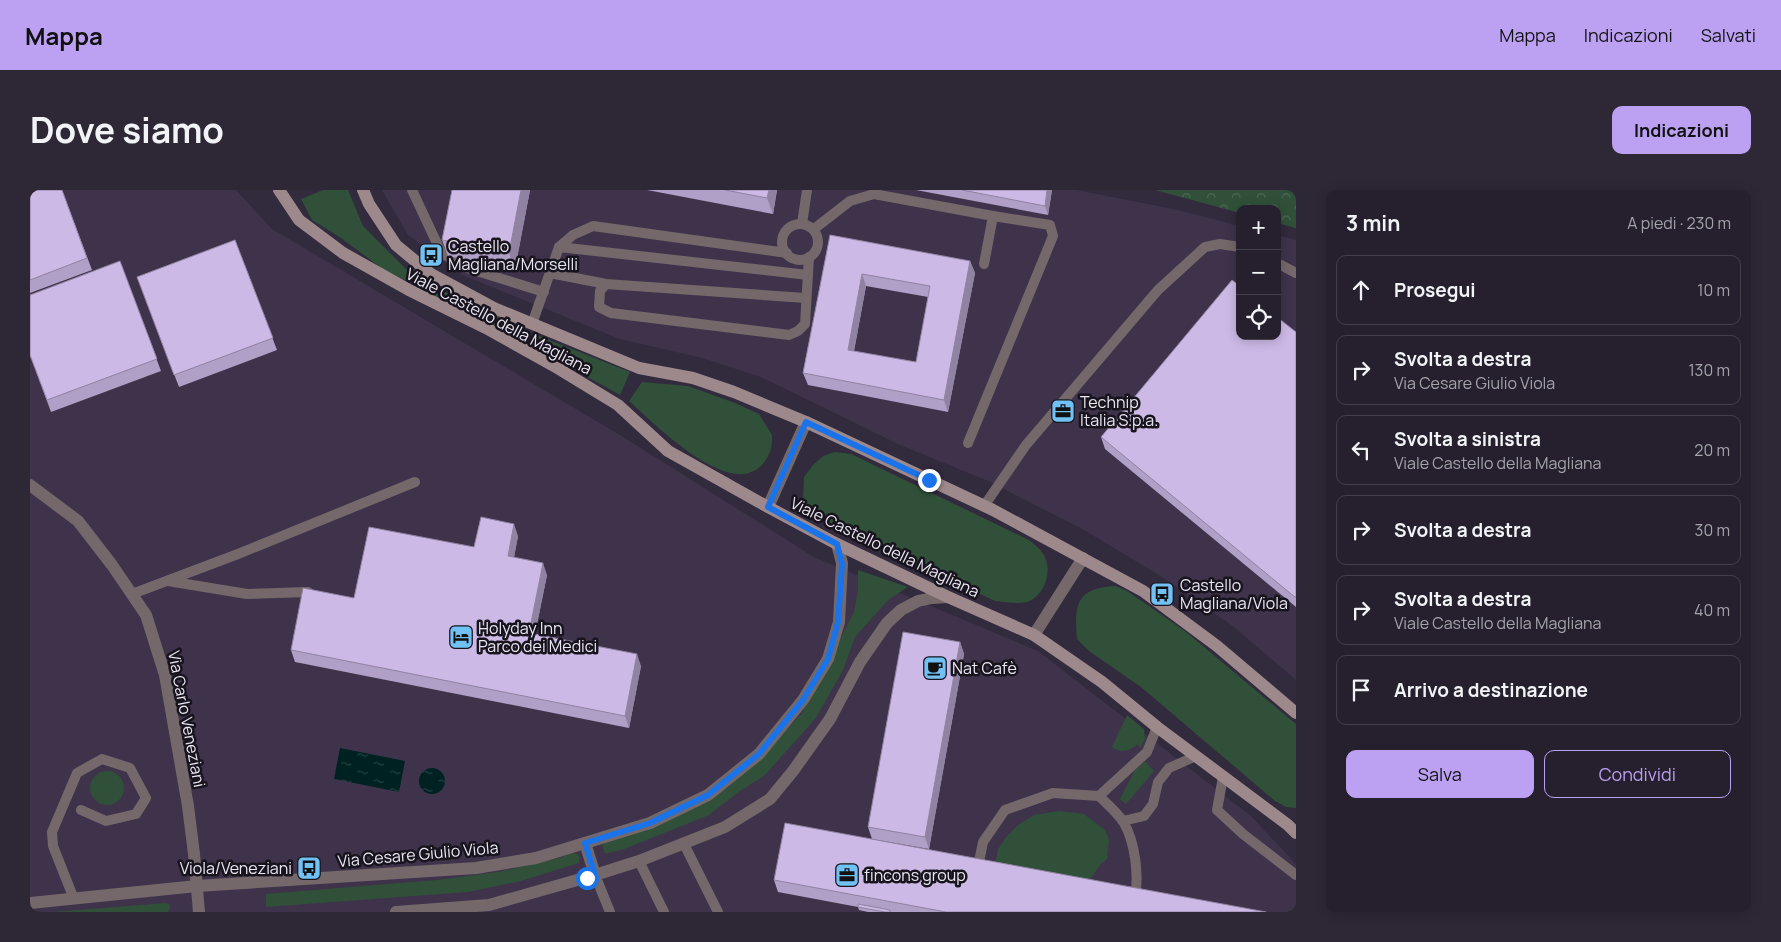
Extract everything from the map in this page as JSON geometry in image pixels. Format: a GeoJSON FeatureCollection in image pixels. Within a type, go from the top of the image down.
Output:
{"type":"FeatureCollection","features":[{"type":"Feature","properties":{"kind":"street","name":"Viale Castello della Magliana"},"geometry":{"type":"LineString","coordinates":[[279,190],[299,220],[343,253],[408,290],[486,328],[554,366],[618,405],[668,451],[837,544],[948,597],[1034,635],[1102,682],[1196,756],[1293,827]]}},
{"type":"Feature","properties":{"kind":"street","name":"Viale Castello della Magliana"},"geometry":{"type":"LineString","coordinates":[[362,190],[396,245],[431,274],[494,308],[639,368],[693,378],[734,392],[806,422],[984,506],[1143,591],[1217,646],[1296,713]]}},
{"type":"Feature","properties":{"kind":"street"},"geometry":{"type":"LineString","coordinates":[[768,507],[806,422]]}},
{"type":"Feature","properties":{"kind":"street","name":"Via Carlo Veneziani"},"geometry":{"type":"LineString","coordinates":[[30,485],[78,521],[146,615],[165,675],[188,806],[199,912]]}},
{"type":"Feature","properties":{"kind":"street","name":"Via Cesare Giulio Viola"},"geometry":{"type":"LineString","coordinates":[[30,903],[197,886],[476,868],[536,858],[650,823],[708,795],[759,754],[803,700],[828,659],[838,622],[842,564],[837,544]]}},
{"type":"Feature","properties":{"kind":"street"},"geometry":{"type":"LineString","coordinates":[[1034,635],[1083,558]]}},
{"type":"Feature","properties":{"kind":"street"},"geometry":{"type":"LineString","coordinates":[[396,912],[489,905],[639,861],[725,826],[770,799],[793,771],[830,719],[860,662],[886,623],[901,610],[918,601],[948,597]]}},
{"type":"Feature","properties":{"kind":"street"},"geometry":{"type":"LineString","coordinates":[[585,843],[595,875]]}},
{"type":"Feature","properties":{"kind":"lane"},"geometry":{"type":"LineString","coordinates":[[412,190],[441,252],[464,268],[544,292]]}},
{"type":"Feature","properties":{"kind":"lane"},"geometry":{"type":"LineString","coordinates":[[802,224],[807,190]]}},
{"type":"Feature","properties":{"kind":"lane"},"geometry":{"type":"LineString","coordinates":[[814,230],[850,201],[874,194],[1050,225],[1053,236],[968,443]]}},
{"type":"Feature","properties":{"kind":"lane"},"geometry":{"type":"LineString","coordinates":[[984,264],[993,216]]}},
{"type":"Feature","properties":{"kind":"lane"},"geometry":{"type":"LineString","coordinates":[[532,324],[560,247],[573,235],[593,226],[787,254],[801,260],[815,252],[818,244],[814,230],[802,224],[791,226],[782,239],[783,247],[787,254]]}},
{"type":"Feature","properties":{"kind":"lane"},"geometry":{"type":"LineString","coordinates":[[984,506],[1026,445],[1158,290],[1205,247],[1220,244],[1236,246]]}},
{"type":"Feature","properties":{"kind":"lane"},"geometry":{"type":"LineString","coordinates":[[560,247],[808,275]]}},
{"type":"Feature","properties":{"kind":"lane"},"geometry":{"type":"LineString","coordinates":[[606,284],[600,291],[599,306],[611,313],[789,335],[798,331],[805,324],[809,257]]}},
{"type":"Feature","properties":{"kind":"lane"},"geometry":{"type":"LineString","coordinates":[[1281,265],[1296,273]]}},
{"type":"Feature","properties":{"kind":"lane"},"geometry":{"type":"LineString","coordinates":[[550,273],[606,284],[806,298]]}},
{"type":"Feature","properties":{"kind":"lane"},"geometry":{"type":"LineString","coordinates":[[132,594],[238,554],[415,482]]}},
{"type":"Feature","properties":{"kind":"lane"},"geometry":{"type":"LineString","coordinates":[[167,581],[247,594],[308,592]]}},
{"type":"Feature","properties":{"kind":"lane"},"geometry":{"type":"LineString","coordinates":[[1099,796],[1146,752],[1157,726]]}},
{"type":"Feature","properties":{"kind":"lane"},"geometry":{"type":"LineString","coordinates":[[1123,821],[1144,816],[1153,804],[1158,782],[1169,768],[1196,756]]}},
{"type":"Feature","properties":{"kind":"lane"},"geometry":{"type":"LineString","coordinates":[[74,899],[53,846],[52,832],[77,773],[102,759],[130,768],[146,798],[136,814],[106,821],[81,810]]}},
{"type":"Feature","properties":{"kind":"lane"},"geometry":{"type":"LineString","coordinates":[[1224,777],[1217,810],[1243,834],[1296,875]]}},
{"type":"Feature","properties":{"kind":"lane"},"geometry":{"type":"LineString","coordinates":[[978,867],[983,842],[1005,810],[1053,793],[1099,796],[1123,821],[1132,841],[1137,886],[1135,896]]}},
{"type":"Feature","properties":{"kind":"lane"},"geometry":{"type":"LineString","coordinates":[[684,844],[718,912]]}},
{"type":"Feature","properties":{"kind":"lane"},"geometry":{"type":"LineString","coordinates":[[639,861],[664,912]]}},
{"type":"Feature","properties":{"kind":"lane"},"geometry":{"type":"LineString","coordinates":[[595,875],[610,912]]}},
{"type":"Feature","properties":{"kind":"shaded area"},"geometry":{"type":"Polygon","coordinates":[[[30,190],[236,190],[272,229],[620,435],[814,557],[1038,651],[1251,816],[1296,864],[1296,912],[30,912],[30,190]]]}},
{"type":"Feature","properties":{"kind":"shaded area","name":"Technip Italia S.p.a."},"geometry":{"type":"Polygon","coordinates":[[[382,190],[1077,190],[1178,210],[1236,225],[1236,340],[1281,340],[1281,236],[1296,240],[1296,680],[1234,627],[1162,577],[1084,530],[988,481],[900,445],[761,377],[702,358],[620,339],[462,275],[408,235],[382,190]]]}},
{"type":"Feature","properties":{"kind":"green space"},"geometry":{"type":"Polygon","coordinates":[[[323,190],[348,190],[363,226],[414,277],[409,282],[384,270],[341,238],[312,220],[301,199],[323,190]]]}},
{"type":"Feature","properties":{"kind":"green space"},"geometry":{"type":"Polygon","coordinates":[[[1155,190],[1296,190],[1296,228],[1281,224],[1281,205],[1236,205],[1236,212],[1155,190]]]}},
{"type":"Feature","properties":{"kind":"green space"},"geometry":{"type":"Polygon","coordinates":[[[427,284],[520,326],[515,336],[423,294],[427,284]]]}},
{"type":"Feature","properties":{"kind":"green space"},"geometry":{"type":"Polygon","coordinates":[[[534,334],[630,372],[620,395],[530,345],[534,334]]]}},
{"type":"Feature","properties":{"kind":"green space"},"geometry":{"type":"Polygon","coordinates":[[[642,382],[688,386],[759,414],[772,435],[769,454],[756,470],[739,474],[719,469],[698,458],[677,443],[629,401],[642,382]]]}},
{"type":"Feature","properties":{"kind":"green space"},"geometry":{"type":"Polygon","coordinates":[[[835,452],[851,454],[1029,540],[1041,551],[1047,563],[1047,576],[1042,589],[1029,601],[1015,603],[995,601],[815,516],[803,500],[804,477],[823,456],[835,452]]]}},
{"type":"Feature","properties":{"kind":"green space"},"geometry":{"type":"Polygon","coordinates":[[[858,570],[908,587],[888,600],[855,637],[843,670],[816,718],[764,776],[740,791],[709,815],[624,849],[605,854],[602,844],[710,801],[740,777],[802,713],[854,612],[858,590],[858,570]]]}},
{"type":"Feature","properties":{"kind":"green space"},"geometry":{"type":"Polygon","coordinates":[[[1115,586],[1127,591],[1185,631],[1296,724],[1296,808],[1286,807],[1275,801],[1141,687],[1089,651],[1077,639],[1076,617],[1080,601],[1092,590],[1115,586]]]}},
{"type":"Feature","properties":{"kind":"green space"},"geometry":{"type":"Polygon","coordinates":[[[1127,715],[1144,729],[1145,739],[1140,748],[1138,744],[1129,750],[1122,751],[1112,747],[1127,715]]]}},
{"type":"Feature","properties":{"kind":"green space"},"geometry":{"type":"Polygon","coordinates":[[[1145,761],[1154,771],[1126,804],[1120,799],[1135,770],[1145,761]]]}},
{"type":"Feature","properties":{"kind":"green space"},"geometry":{"type":"Polygon","coordinates":[[[107,771],[114,772],[119,776],[123,781],[123,795],[119,800],[114,804],[107,805],[100,804],[95,800],[91,795],[90,788],[91,781],[95,776],[100,772],[107,771]]]}},
{"type":"Feature","properties":{"kind":"green space"},"geometry":{"type":"Polygon","coordinates":[[[1059,811],[1084,814],[1105,830],[1109,840],[1107,859],[1100,865],[1089,881],[995,865],[998,849],[1018,825],[1034,815],[1059,811]]]}},
{"type":"Feature","properties":{"kind":"green space"},"geometry":{"type":"Polygon","coordinates":[[[572,853],[578,854],[580,858],[579,863],[521,881],[468,892],[266,907],[266,894],[437,880],[498,872],[559,858],[572,853]]]}},
{"type":"Feature","properties":{"kind":"green space"},"geometry":{"type":"Polygon","coordinates":[[[169,904],[168,912],[53,912],[169,904]]]}},
{"type":"Feature","properties":{"kind":"water"},"geometry":{"type":"Polygon","coordinates":[[[340,748],[405,761],[399,792],[334,779],[340,748]]]}},
{"type":"Feature","properties":{"kind":"water"},"geometry":{"type":"Polygon","coordinates":[[[432,768],[441,772],[445,781],[441,790],[432,794],[423,790],[419,781],[423,772],[432,768]]]}},
{"type":"Feature","properties":{"kind":"building"},"geometry":{"type":"Polygon","coordinates":[[[30,190],[62,190],[87,258],[30,280],[30,190]]]}},
{"type":"Feature","properties":{"kind":"building"},"geometry":{"type":"Polygon","coordinates":[[[452,190],[521,190],[509,253],[442,240],[452,190]]]}},
{"type":"Feature","properties":{"kind":"building"},"geometry":{"type":"Polygon","coordinates":[[[725,190],[769,190],[767,198],[725,190]]]}},
{"type":"Feature","properties":{"kind":"building"},"geometry":{"type":"Polygon","coordinates":[[[962,190],[1047,190],[1045,206],[962,190]]]}},
{"type":"Feature","properties":{"kind":"building"},"geometry":{"type":"Polygon","coordinates":[[[830,235],[970,261],[944,400],[803,373],[830,235]],[[862,274],[848,350],[916,362],[930,286],[862,274]]]}},
{"type":"Feature","properties":{"kind":"building"},"geometry":{"type":"Polygon","coordinates":[[[235,240],[273,338],[174,375],[137,277],[235,240]]]}},
{"type":"Feature","properties":{"kind":"building"},"geometry":{"type":"Polygon","coordinates":[[[120,261],[157,359],[47,400],[30,355],[30,295],[120,261]]]}},
{"type":"Feature","properties":{"kind":"building"},"geometry":{"type":"Polygon","coordinates":[[[1232,280],[1236,283],[1236,340],[1281,340],[1281,320],[1296,332],[1296,598],[1101,437],[1232,280]]]}},
{"type":"Feature","properties":{"kind":"building"},"geometry":{"type":"Polygon","coordinates":[[[481,517],[514,524],[508,556],[543,563],[529,633],[637,654],[625,716],[291,650],[303,588],[354,598],[369,527],[474,547],[481,517]]]}},
{"type":"Feature","properties":{"kind":"building"},"geometry":{"type":"Polygon","coordinates":[[[903,632],[960,642],[925,837],[868,827],[903,632]]]}},
{"type":"Feature","properties":{"kind":"building"},"geometry":{"type":"Polygon","coordinates":[[[785,823],[1266,912],[946,912],[774,880],[785,823]]]}},
{"type":"Feature","properties":{"kind":"building"},"geometry":{"type":"Polygon","coordinates":[[[858,904],[890,910],[890,912],[858,907],[858,904]]]}},
{"type":"Feature","properties":{"kind":"place","name":"Castello Magliana/Morselli"},"geometry":{"type":"Point","coordinates":[431,255]}},
{"type":"Feature","properties":{"kind":"place","name":"Technip Italia S.p.a."},"geometry":{"type":"Point","coordinates":[1063,411]}},
{"type":"Feature","properties":{"kind":"place","name":"Castello Magliana/Viola"},"geometry":{"type":"Point","coordinates":[1162,594]}},
{"type":"Feature","properties":{"kind":"place","name":"Holyday Inn Parco dei Medici"},"geometry":{"type":"Point","coordinates":[461,637]}},
{"type":"Feature","properties":{"kind":"place","name":"Nat Cafè"},"geometry":{"type":"Point","coordinates":[935,668]}},
{"type":"Feature","properties":{"kind":"place","name":"Viola/Veneziani"},"geometry":{"type":"Point","coordinates":[309,868]}},
{"type":"Feature","properties":{"kind":"place","name":"fincons group"},"geometry":{"type":"Point","coordinates":[847,875]}},
{"type":"Feature","properties":{"kind":"route"},"geometry":{"type":"LineString","coordinates":[[587,878],[595,875],[585,843],[650,823],[708,795],[759,754],[803,700],[828,659],[838,622],[842,564],[837,544],[768,507],[806,422],[929,480]]}}]}
